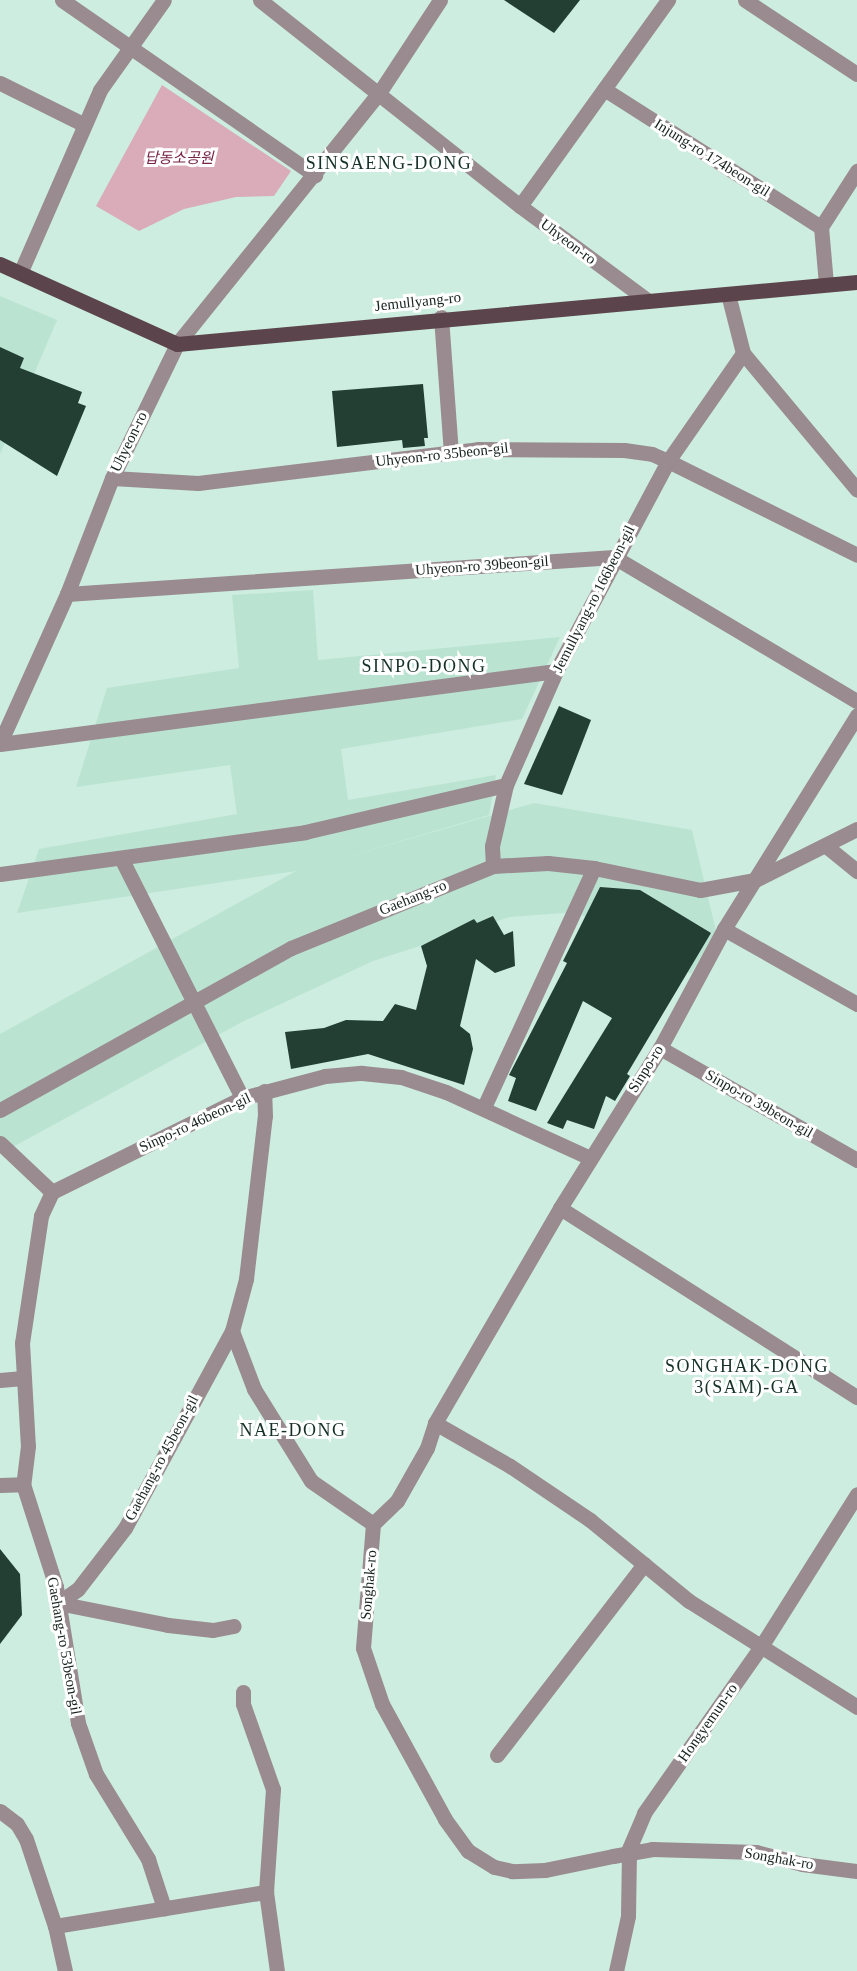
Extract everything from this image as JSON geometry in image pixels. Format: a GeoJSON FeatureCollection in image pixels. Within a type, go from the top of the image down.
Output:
{"type":"FeatureCollection","features":[{"type":"Feature","properties":{"kind":"main road"},"geometry":{"type":"LineString","coordinates":[[0,264],[21,271],[177,344]]}},
{"type":"Feature","properties":{"kind":"main road","name":"Jemullyang-ro"},"geometry":{"type":"LineString","coordinates":[[177,344],[441,317],[857,282]]}},
{"type":"Feature","properties":{"kind":"street"},"geometry":{"type":"LineString","coordinates":[[62,0],[315,175]]}},
{"type":"Feature","properties":{"kind":"street"},"geometry":{"type":"LineString","coordinates":[[21,271],[83,124],[100,90],[164,0]]}},
{"type":"Feature","properties":{"kind":"street"},"geometry":{"type":"LineString","coordinates":[[260,0],[379,93]]}},
{"type":"Feature","properties":{"kind":"street","name":"Uhyeon-ro"},"geometry":{"type":"LineString","coordinates":[[0,743],[67,594],[112,478],[177,344],[379,93],[440,0]]}},
{"type":"Feature","properties":{"kind":"street"},"geometry":{"type":"LineString","coordinates":[[520,206],[668,0]]}},
{"type":"Feature","properties":{"kind":"street"},"geometry":{"type":"LineString","coordinates":[[745,0],[857,74]]}},
{"type":"Feature","properties":{"kind":"street"},"geometry":{"type":"LineString","coordinates":[[0,83],[83,124]]}},
{"type":"Feature","properties":{"kind":"street","name":"Injung-ro 174beon-gil"},"geometry":{"type":"LineString","coordinates":[[604,90],[821,227]]}},
{"type":"Feature","properties":{"kind":"street","name":"Uhyeon-ro"},"geometry":{"type":"LineString","coordinates":[[379,93],[520,206],[647,300]]}},
{"type":"Feature","properties":{"kind":"street"},"geometry":{"type":"LineString","coordinates":[[826,284],[821,227],[857,171]]}},
{"type":"Feature","properties":{"kind":"street"},"geometry":{"type":"LineString","coordinates":[[728,294],[743,353],[857,490]]}},
{"type":"Feature","properties":{"kind":"street"},"geometry":{"type":"LineString","coordinates":[[441,317],[451,452]]}},
{"type":"Feature","properties":{"kind":"street","name":"Jemullyang-ro 166beon-gil"},"geometry":{"type":"LineString","coordinates":[[493,866],[492,846],[506,785],[556,671],[614,556],[668,461],[743,353]]}},
{"type":"Feature","properties":{"kind":"street","name":"Uhyeon-ro 35beon-gil"},"geometry":{"type":"LineString","coordinates":[[112,478],[198,483],[451,452],[513,447],[624,450],[652,454],[668,461],[857,555]]}},
{"type":"Feature","properties":{"kind":"street"},"geometry":{"type":"LineString","coordinates":[[614,556],[857,701]]}},
{"type":"Feature","properties":{"kind":"street","name":"Uhyeon-ro 39beon-gil"},"geometry":{"type":"LineString","coordinates":[[67,594],[614,556]]}},
{"type":"Feature","properties":{"kind":"street"},"geometry":{"type":"LineString","coordinates":[[0,743],[556,671]]}},
{"type":"Feature","properties":{"kind":"street","name":"Sinpo-ro"},"geometry":{"type":"LineString","coordinates":[[435,1423],[590,1158],[660,1048],[724,929],[857,715]]}},
{"type":"Feature","properties":{"kind":"street"},"geometry":{"type":"LineString","coordinates":[[0,874],[305,832],[506,785]]}},
{"type":"Feature","properties":{"kind":"street","name":"Gaehang-ro"},"geometry":{"type":"LineString","coordinates":[[0,1110],[291,948],[493,866],[548,863],[594,868],[700,890],[755,880],[857,829]]}},
{"type":"Feature","properties":{"kind":"street"},"geometry":{"type":"LineString","coordinates":[[826,846],[857,871]]}},
{"type":"Feature","properties":{"kind":"street"},"geometry":{"type":"LineString","coordinates":[[121,858],[242,1098]]}},
{"type":"Feature","properties":{"kind":"street"},"geometry":{"type":"LineString","coordinates":[[484,1107],[594,868]]}},
{"type":"Feature","properties":{"kind":"street"},"geometry":{"type":"LineString","coordinates":[[724,929],[857,1004]]}},
{"type":"Feature","properties":{"kind":"street","name":"Sinpo-ro 39beon-gil"},"geometry":{"type":"LineString","coordinates":[[660,1048],[857,1160]]}},
{"type":"Feature","properties":{"kind":"street","name":"Sinpo-ro 46beon-gil"},"geometry":{"type":"LineString","coordinates":[[52,1192],[242,1098],[325,1076],[362,1073],[401,1077],[484,1107],[590,1158]]}},
{"type":"Feature","properties":{"kind":"street","name":"Gaehang-ro 45beon-gil"},"geometry":{"type":"LineString","coordinates":[[58,1604],[78,1589],[125,1528],[232,1331],[246,1279],[265,1116],[264,1091]]}},
{"type":"Feature","properties":{"kind":"street"},"geometry":{"type":"LineString","coordinates":[[0,1143],[52,1192]]}},
{"type":"Feature","properties":{"kind":"street","name":"Gaehang-ro 53beon-gil"},"geometry":{"type":"LineString","coordinates":[[52,1192],[41,1216],[22,1343],[22,1378],[28,1446],[23,1484],[58,1604],[78,1723],[96,1774],[148,1859],[164,1908]]}},
{"type":"Feature","properties":{"kind":"street"},"geometry":{"type":"LineString","coordinates":[[560,1208],[857,1397]]}},
{"type":"Feature","properties":{"kind":"street"},"geometry":{"type":"LineString","coordinates":[[232,1331],[254,1389],[311,1481],[373,1524],[397,1501],[427,1448],[435,1423],[510,1466],[590,1520],[689,1602],[762,1645],[857,1707]]}},
{"type":"Feature","properties":{"kind":"street"},"geometry":{"type":"LineString","coordinates":[[0,1380],[22,1378]]}},
{"type":"Feature","properties":{"kind":"street"},"geometry":{"type":"LineString","coordinates":[[0,1485],[23,1484]]}},
{"type":"Feature","properties":{"kind":"street","name":"Hongyemun-ro"},"geometry":{"type":"LineString","coordinates":[[616,1971],[628,1916],[629,1849],[635,1831],[762,1645],[857,1494]]}},
{"type":"Feature","properties":{"kind":"street","name":"Songhak-ro"},"geometry":{"type":"LineString","coordinates":[[373,1524],[363,1648],[382,1704],[445,1819],[468,1851],[494,1867],[512,1871],[545,1870],[652,1849],[756,1852],[802,1864],[857,1871]]}},
{"type":"Feature","properties":{"kind":"street"},"geometry":{"type":"LineString","coordinates":[[497,1755],[644,1564]]}},
{"type":"Feature","properties":{"kind":"street"},"geometry":{"type":"LineString","coordinates":[[58,1604],[168,1625],[213,1630],[234,1626]]}},
{"type":"Feature","properties":{"kind":"street"},"geometry":{"type":"LineString","coordinates":[[243,1692],[243,1704],[273,1789],[266,1892],[278,1971]]}},
{"type":"Feature","properties":{"kind":"street"},"geometry":{"type":"LineString","coordinates":[[2,1811],[26,1839],[55,1926],[65,1971]]}},
{"type":"Feature","properties":{"kind":"street"},"geometry":{"type":"LineString","coordinates":[[55,1926],[266,1892]]}},
{"type":"Feature","properties":{"kind":"shaded area"},"geometry":{"type":"Polygon","coordinates":[[[0,296],[57,320],[0,454],[0,296]]]}},
{"type":"Feature","properties":{"kind":"shaded area"},"geometry":{"type":"Polygon","coordinates":[[[313,590],[318,660],[560,637],[522,719],[341,749],[348,800],[496,775],[489,815],[329,862],[534,803],[692,830],[716,931],[691,974],[576,912],[510,917],[373,961],[242,1022],[0,1154],[0,1034],[296,871],[17,913],[39,849],[237,814],[230,765],[76,787],[107,688],[239,668],[232,595],[313,590]]]}},
{"type":"Feature","properties":{"kind":"green space","name":"답동소공원"},"geometry":{"type":"Polygon","coordinates":[[[162,85],[291,171],[274,196],[236,197],[184,209],[139,231],[96,206],[162,85]]]}},
{"type":"Feature","properties":{"kind":"building"},"geometry":{"type":"Polygon","coordinates":[[[504,0],[580,0],[554,33],[504,0]]]}},
{"type":"Feature","properties":{"kind":"building"},"geometry":{"type":"Polygon","coordinates":[[[0,347],[24,358],[20,368],[82,392],[78,403],[86,406],[57,476],[0,440],[0,347]]]}},
{"type":"Feature","properties":{"kind":"building"},"geometry":{"type":"Polygon","coordinates":[[[423,384],[428,438],[424,438],[425,446],[403,448],[402,440],[337,447],[332,391],[423,384]]]}},
{"type":"Feature","properties":{"kind":"building"},"geometry":{"type":"Polygon","coordinates":[[[559,706],[591,720],[562,795],[524,784],[559,706]]]}},
{"type":"Feature","properties":{"kind":"building"},"geometry":{"type":"Polygon","coordinates":[[[600,887],[640,890],[711,933],[627,1074],[630,1076],[615,1101],[606,1096],[594,1129],[567,1120],[563,1129],[547,1123],[612,1018],[583,1001],[536,1111],[508,1101],[516,1078],[509,1075],[567,963],[563,961],[600,887]]]}},
{"type":"Feature","properties":{"kind":"building"},"geometry":{"type":"Polygon","coordinates":[[[493,916],[504,935],[513,931],[515,966],[495,973],[476,959],[460,1026],[470,1034],[473,1049],[464,1085],[368,1054],[291,1069],[285,1032],[324,1028],[346,1020],[383,1021],[395,1004],[416,1010],[427,966],[421,946],[474,919],[477,923],[493,916]]]}},
{"type":"Feature","properties":{"kind":"building"},"geometry":{"type":"Polygon","coordinates":[[[0,1549],[20,1574],[22,1615],[0,1644],[0,1549]]]}},
{"type":"Feature","properties":{"kind":"district","name":"SINSAENG-DONG"},"geometry":{"type":"Point","coordinates":[389,163]}},
{"type":"Feature","properties":{"kind":"district","name":"SINPO-DONG"},"geometry":{"type":"Point","coordinates":[424,666]}},
{"type":"Feature","properties":{"kind":"district","name":"SONGHAK-DONG 3(SAM)-GA"},"geometry":{"type":"Point","coordinates":[747,1377]}},
{"type":"Feature","properties":{"kind":"district","name":"NAE-DONG"},"geometry":{"type":"Point","coordinates":[293,1430]}}]}
